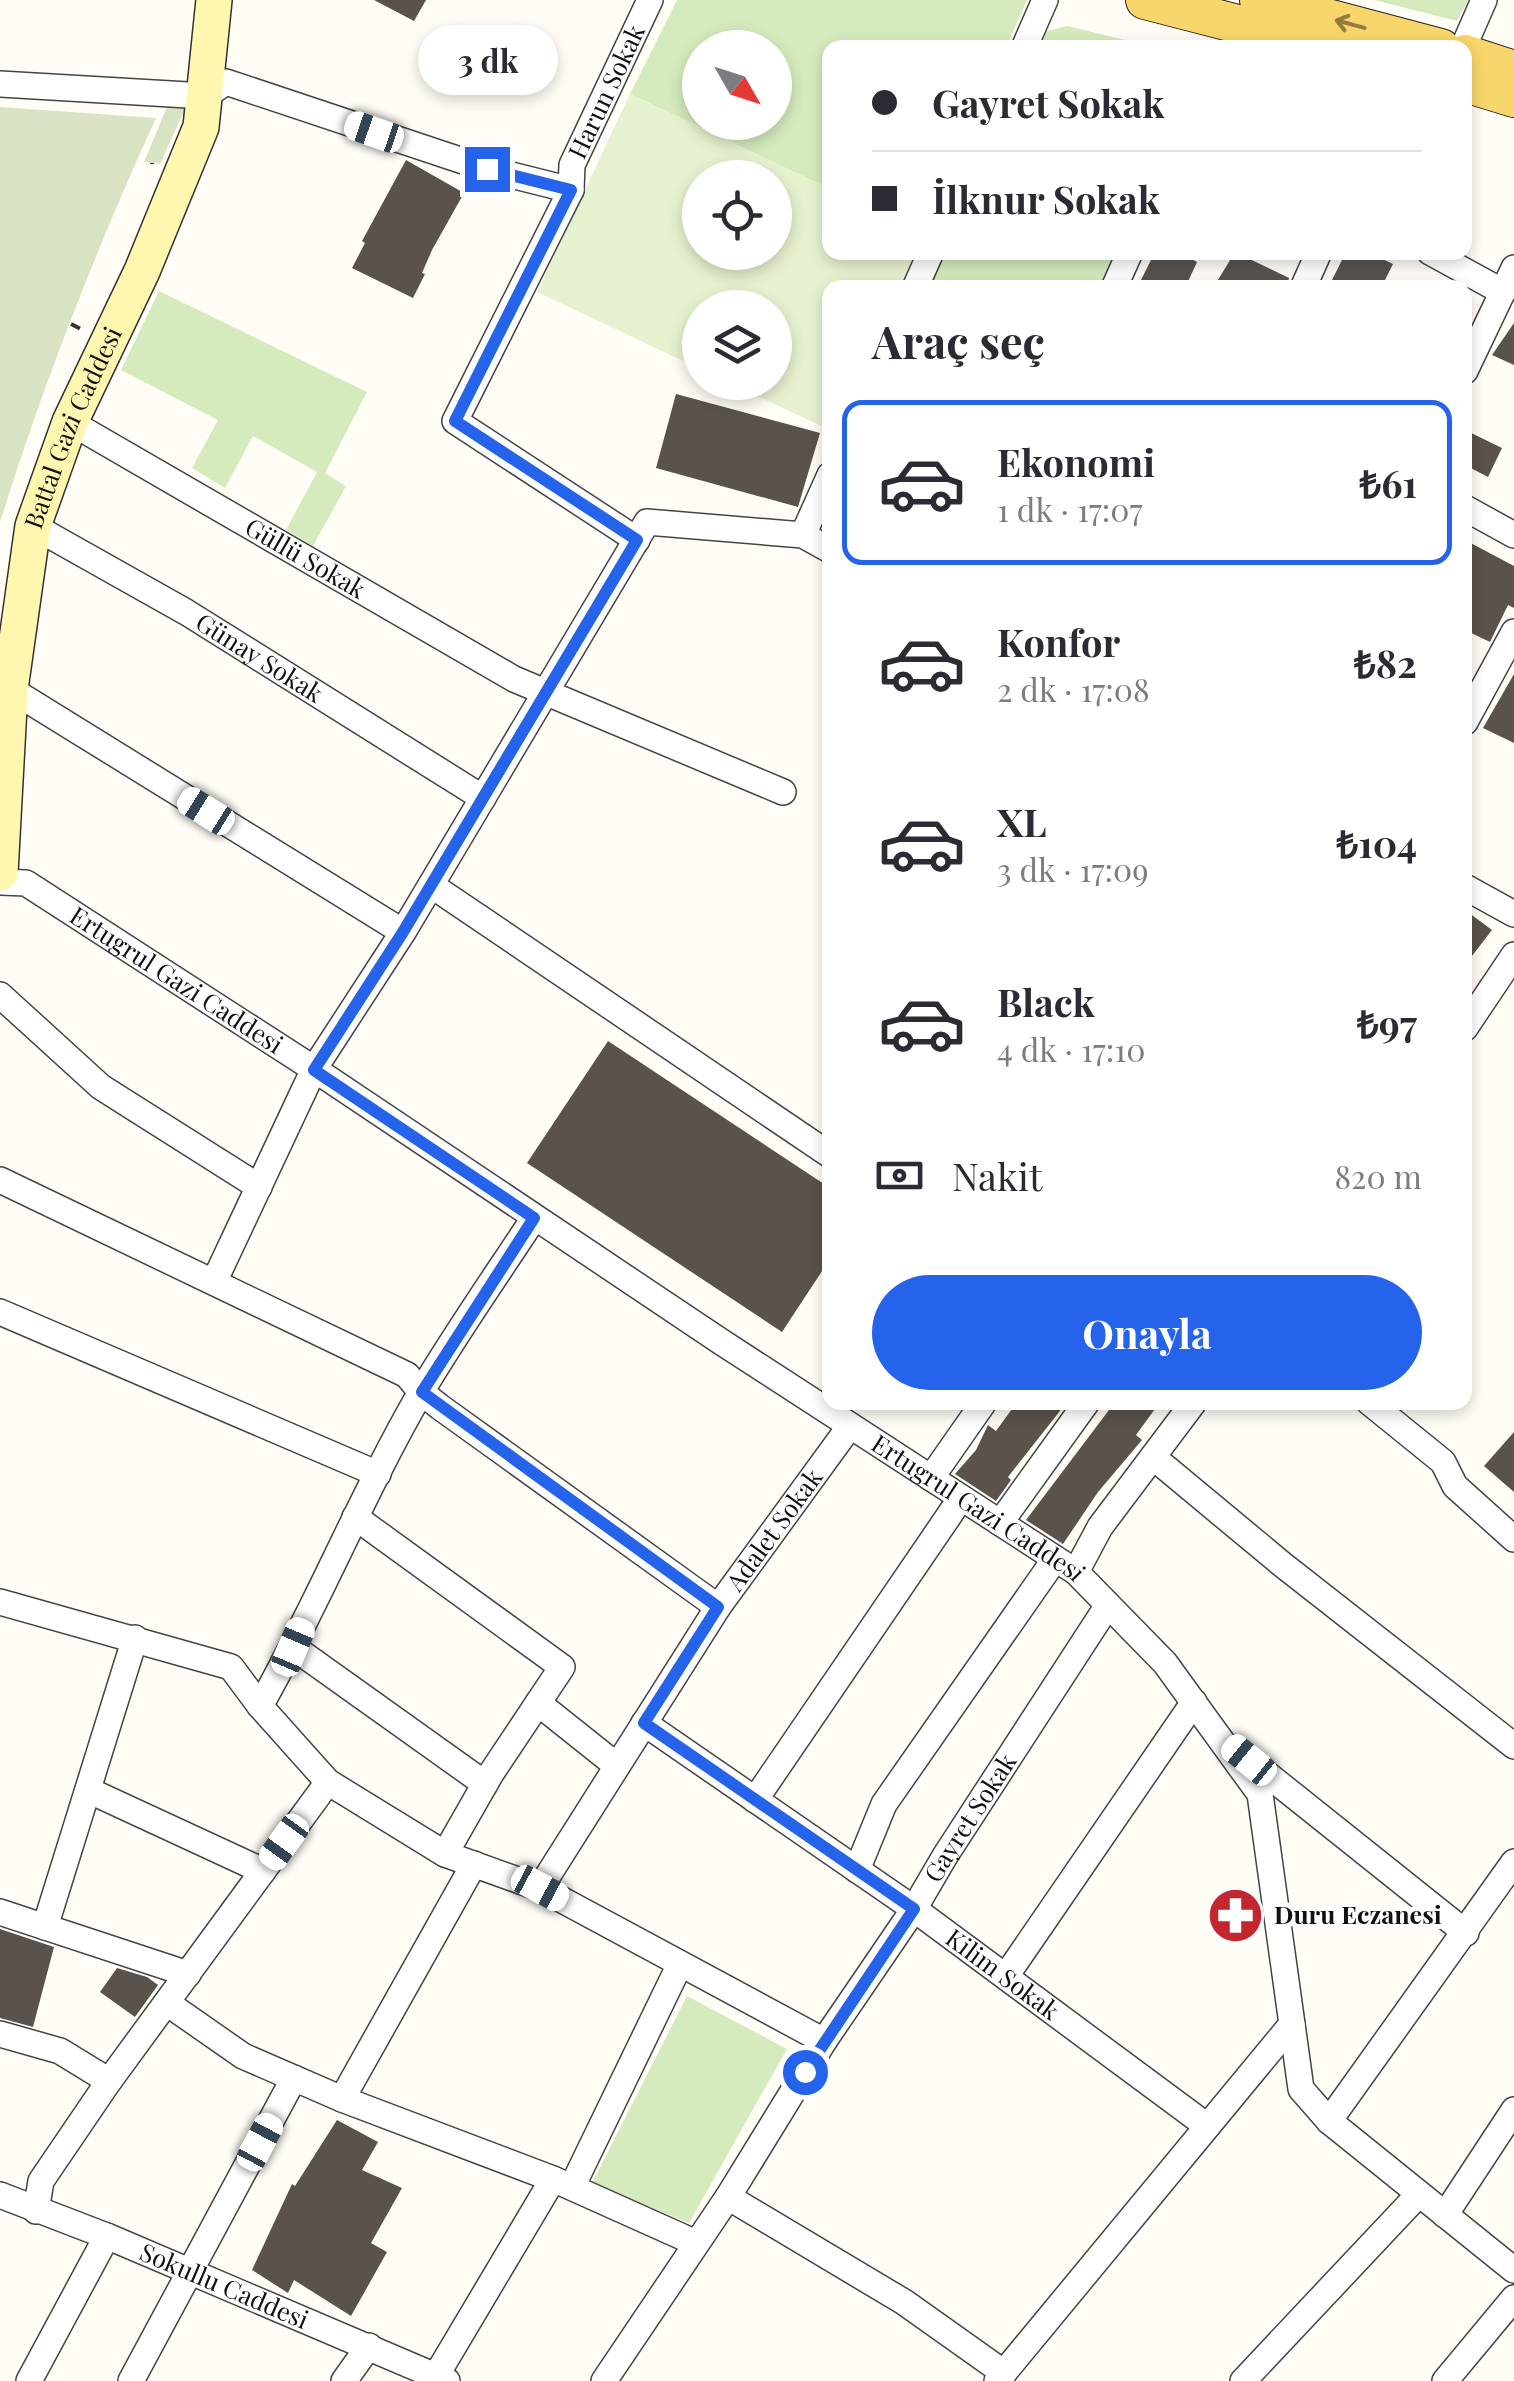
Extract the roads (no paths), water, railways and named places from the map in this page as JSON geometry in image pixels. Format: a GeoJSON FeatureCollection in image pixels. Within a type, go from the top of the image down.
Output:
{"type":"FeatureCollection","features":[{"type":"Feature","properties":{"kind":"main road"},"geometry":{"type":"LineString","coordinates":[[1146,0],[1300,40]]}},
{"type":"Feature","properties":{"kind":"main road"},"geometry":{"type":"LineString","coordinates":[[1240,24],[1374,40]]}},
{"type":"Feature","properties":{"kind":"main road"},"geometry":{"type":"LineString","coordinates":[[1472,54],[1514,70]]}},
{"type":"Feature","properties":{"kind":"main road"},"geometry":{"type":"LineString","coordinates":[[1472,85],[1514,98]]}},
{"type":"Feature","properties":{"kind":"street","name":"Battal Gazi Caddesi"},"geometry":{"type":"LineString","coordinates":[[0,873],[2,748],[33,526],[70,422],[149,253],[201,126],[214,0]]}},
{"type":"Feature","properties":{"kind":"street","name":"Harun Sokak"},"geometry":{"type":"LineString","coordinates":[[637,540],[455,421],[571,190],[572,164],[650,0]]}},
{"type":"Feature","properties":{"kind":"street"},"geometry":{"type":"LineString","coordinates":[[1028,40],[1045,0]]}},
{"type":"Feature","properties":{"kind":"street"},"geometry":{"type":"LineString","coordinates":[[1468,40],[1484,0]]}},
{"type":"Feature","properties":{"kind":"street"},"geometry":{"type":"LineString","coordinates":[[0,84],[205,96],[226,82],[487,169],[571,190]]}},
{"type":"Feature","properties":{"kind":"street"},"geometry":{"type":"LineString","coordinates":[[1445,260],[1503,292]]}},
{"type":"Feature","properties":{"kind":"street"},"geometry":{"type":"LineString","coordinates":[[1472,356],[1514,268]]}},
{"type":"Feature","properties":{"kind":"street","name":"Güllü Sokak"},"geometry":{"type":"LineString","coordinates":[[70,422],[514,679],[784,792]]}},
{"type":"Feature","properties":{"kind":"street"},"geometry":{"type":"LineString","coordinates":[[802,535],[822,492]]}},
{"type":"Feature","properties":{"kind":"street"},"geometry":{"type":"LineString","coordinates":[[1472,512],[1514,535]]}},
{"type":"Feature","properties":{"kind":"street"},"geometry":{"type":"LineString","coordinates":[[214,1282],[314,1070],[403,932],[647,522],[802,535],[822,546]]}},
{"type":"Feature","properties":{"kind":"street","name":"Günay Sokak"},"geometry":{"type":"LineString","coordinates":[[33,526],[186,612],[483,798]]}},
{"type":"Feature","properties":{"kind":"street"},"geometry":{"type":"LineString","coordinates":[[1472,709],[1514,632]]}},
{"type":"Feature","properties":{"kind":"street"},"geometry":{"type":"LineString","coordinates":[[10,690],[403,932]]}},
{"type":"Feature","properties":{"kind":"street","name":"Ertugrul Gazi Caddesi"},"geometry":{"type":"LineString","coordinates":[[0,882],[26,884],[822,1403]]}},
{"type":"Feature","properties":{"kind":"street"},"geometry":{"type":"LineString","coordinates":[[431,885],[822,1150]]}},
{"type":"Feature","properties":{"kind":"street"},"geometry":{"type":"LineString","coordinates":[[1472,891],[1514,914]]}},
{"type":"Feature","properties":{"kind":"street"},"geometry":{"type":"LineString","coordinates":[[1472,1018],[1514,955]]}},
{"type":"Feature","properties":{"kind":"street"},"geometry":{"type":"LineString","coordinates":[[0,995],[101,1087],[259,1187]]}},
{"type":"Feature","properties":{"kind":"street"},"geometry":{"type":"LineString","coordinates":[[0,1180],[408,1374],[422,1392],[718,1607]]}},
{"type":"Feature","properties":{"kind":"street"},"geometry":{"type":"LineString","coordinates":[[260,1706],[422,1392],[534,1218]]}},
{"type":"Feature","properties":{"kind":"street"},"geometry":{"type":"LineString","coordinates":[[0,1312],[378,1474]]}},
{"type":"Feature","properties":{"kind":"street"},"geometry":{"type":"LineString","coordinates":[[931,1478],[978,1410]]}},
{"type":"Feature","properties":{"kind":"street"},"geometry":{"type":"LineString","coordinates":[[1000,1523],[1081,1410]]}},
{"type":"Feature","properties":{"kind":"street"},"geometry":{"type":"LineString","coordinates":[[857,1870],[884,1804],[1188,1410]]}},
{"type":"Feature","properties":{"kind":"street"},"geometry":{"type":"LineString","coordinates":[[1379,1410],[1443,1462],[1455,1486],[1514,1540]]}},
{"type":"Feature","properties":{"kind":"street","name":"Ertugrul Gazi Caddesi"},"geometry":{"type":"LineString","coordinates":[[841,1415],[1065,1566],[1166,1663],[1260,1794],[1300,2089],[1328,2121],[1514,2270]]}},
{"type":"Feature","properties":{"kind":"street","name":"Adalet Sokak"},"geometry":{"type":"LineString","coordinates":[[540,1888],[841,1415]]}},
{"type":"Feature","properties":{"kind":"street"},"geometry":{"type":"LineString","coordinates":[[1153,1457],[1283,1565],[1514,1746]]}},
{"type":"Feature","properties":{"kind":"street"},"geometry":{"type":"LineString","coordinates":[[755,1800],[961,1498]]}},
{"type":"Feature","properties":{"kind":"street"},"geometry":{"type":"LineString","coordinates":[[356,1516],[562,1667],[485,1784],[445,1854]]}},
{"type":"Feature","properties":{"kind":"street"},"geometry":{"type":"LineString","coordinates":[[0,1602],[231,1668],[328,1782],[445,1854],[540,1888],[824,2040]]}},
{"type":"Feature","properties":{"kind":"street","name":"Gayret Sokak"},"geometry":{"type":"LineString","coordinates":[[604,2381],[728,2198],[824,2040],[914,1909],[1108,1604]]}},
{"type":"Feature","properties":{"kind":"street"},"geometry":{"type":"LineString","coordinates":[[45,1927],[135,1638]]}},
{"type":"Feature","properties":{"kind":"street"},"geometry":{"type":"LineString","coordinates":[[293,1647],[485,1784]]}},
{"type":"Feature","properties":{"kind":"street"},"geometry":{"type":"LineString","coordinates":[[1006,1976],[1194,1702]]}},
{"type":"Feature","properties":{"kind":"street"},"geometry":{"type":"LineString","coordinates":[[538,1703],[617,1766]]}},
{"type":"Feature","properties":{"kind":"street","name":"Kilim Sokak"},"geometry":{"type":"LineString","coordinates":[[644,1723],[914,1909],[1207,2126]]}},
{"type":"Feature","properties":{"kind":"street"},"geometry":{"type":"LineString","coordinates":[[1218,1735],[1466,1933]]}},
{"type":"Feature","properties":{"kind":"street"},"geometry":{"type":"LineString","coordinates":[[36,2211],[40,2181],[328,1782]]}},
{"type":"Feature","properties":{"kind":"street"},"geometry":{"type":"LineString","coordinates":[[88,1790],[263,1871]]}},
{"type":"Feature","properties":{"kind":"street"},"geometry":{"type":"LineString","coordinates":[[1328,2121],[1514,1862]]}},
{"type":"Feature","properties":{"kind":"street"},"geometry":{"type":"LineString","coordinates":[[342,2100],[474,1864]]}},
{"type":"Feature","properties":{"kind":"street"},"geometry":{"type":"LineString","coordinates":[[0,1912],[188,1974]]}},
{"type":"Feature","properties":{"kind":"street"},"geometry":{"type":"LineString","coordinates":[[442,2378],[562,2183],[680,1964]]}},
{"type":"Feature","properties":{"kind":"street"},"geometry":{"type":"LineString","coordinates":[[166,2003],[243,2056],[342,2100],[562,2183],[696,2243]]}},
{"type":"Feature","properties":{"kind":"street"},"geometry":{"type":"LineString","coordinates":[[728,2198],[904,2302],[1001,2377],[1292,2024]]}},
{"type":"Feature","properties":{"kind":"street"},"geometry":{"type":"LineString","coordinates":[[0,2034],[60,2051],[109,2081]]}},
{"type":"Feature","properties":{"kind":"street"},"geometry":{"type":"LineString","coordinates":[[131,2381],[294,2078]]}},
{"type":"Feature","properties":{"kind":"street"},"geometry":{"type":"LineString","coordinates":[[1445,2215],[1514,2110]]}},
{"type":"Feature","properties":{"kind":"street"},"geometry":{"type":"LineString","coordinates":[[1242,2381],[1419,2194]]}},
{"type":"Feature","properties":{"kind":"street","name":"Sokullu Caddesi"},"geometry":{"type":"LineString","coordinates":[[0,2195],[107,2236],[442,2378]]}},
{"type":"Feature","properties":{"kind":"street"},"geometry":{"type":"LineString","coordinates":[[28,2381],[107,2236]]}},
{"type":"Feature","properties":{"kind":"street"},"geometry":{"type":"LineString","coordinates":[[1445,2381],[1514,2298]]}},
{"type":"Feature","properties":{"kind":"street"},"geometry":{"type":"LineString","coordinates":[[344,2381],[369,2346]]}},
{"type":"Feature","properties":{"kind":"place","name":"Duru Eczanesi"},"geometry":{"type":"Point","coordinates":[1235,1915]}}]}
